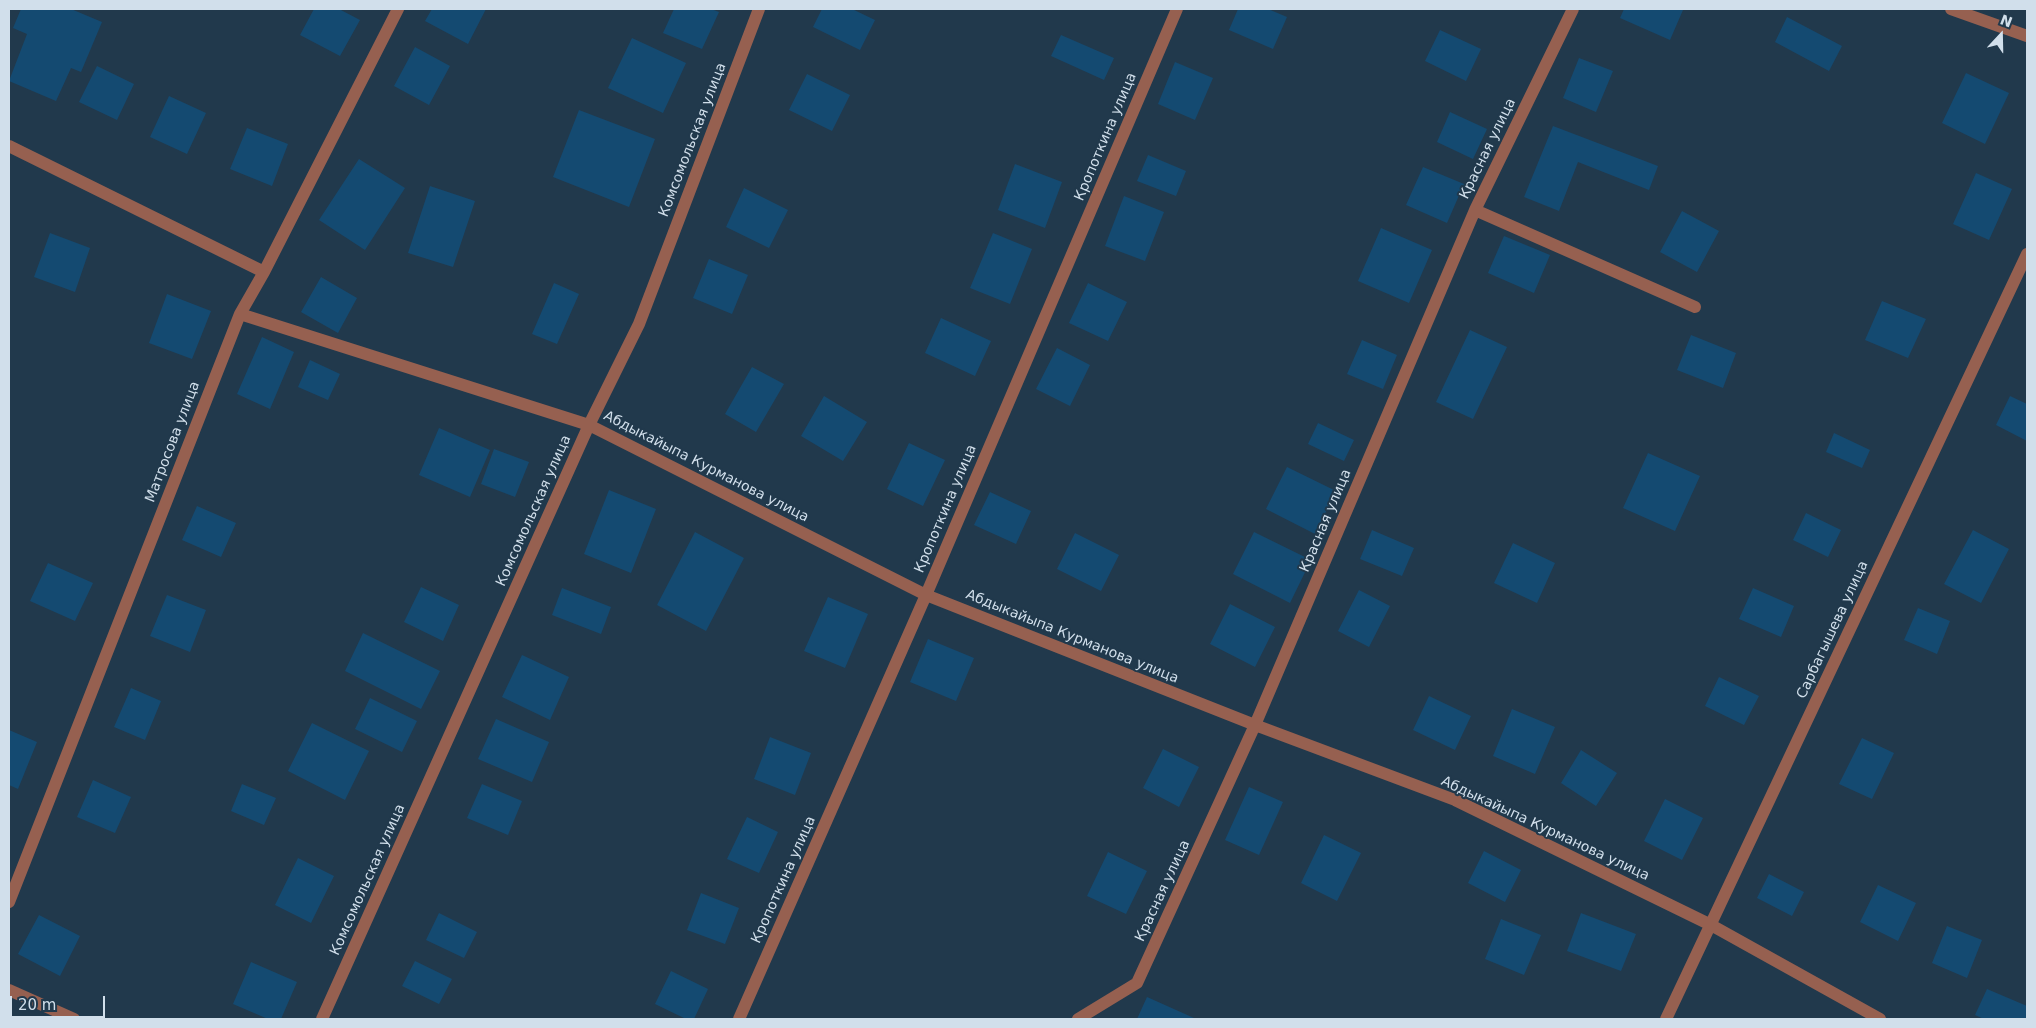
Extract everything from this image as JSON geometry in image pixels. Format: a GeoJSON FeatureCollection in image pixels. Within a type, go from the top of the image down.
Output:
{"type":"FeatureCollection","features":[{"type":"Feature","properties":{"kind":"street","name":"Матросова улица"},"geometry":{"type":"LineString","coordinates":[[9,902],[240,314],[264,272],[398,9]]}},
{"type":"Feature","properties":{"kind":"street","name":"Комсомольская улица"},"geometry":{"type":"LineString","coordinates":[[322,1019],[589,425],[639,324],[759,9]]}},
{"type":"Feature","properties":{"kind":"street","name":"Кропоткина улица"},"geometry":{"type":"LineString","coordinates":[[739,1019],[926,595],[1177,9]]}},
{"type":"Feature","properties":{"kind":"street","name":"Красная улица"},"geometry":{"type":"LineString","coordinates":[[1078,1019],[1137,983],[1255,725],[1475,210],[1573,9]]}},
{"type":"Feature","properties":{"kind":"street"},"geometry":{"type":"LineString","coordinates":[[1951,9],[2027,36]]}},
{"type":"Feature","properties":{"kind":"street"},"geometry":{"type":"LineString","coordinates":[[9,146],[264,272]]}},
{"type":"Feature","properties":{"kind":"street"},"geometry":{"type":"LineString","coordinates":[[1475,210],[1694,307]]}},
{"type":"Feature","properties":{"kind":"street","name":"Сарбагышева улица"},"geometry":{"type":"LineString","coordinates":[[1666,1019],[2027,254]]}},
{"type":"Feature","properties":{"kind":"street","name":"Абдыкайыпа Курманова улица"},"geometry":{"type":"LineString","coordinates":[[240,314],[589,425],[926,595],[1255,725],[1455,800],[1711,925],[1880,1019]]}},
{"type":"Feature","properties":{"kind":"street"},"geometry":{"type":"LineString","coordinates":[[9,990],[74,1019]]}},
{"type":"Feature","properties":{"kind":"building"},"geometry":{"type":"Polygon","coordinates":[[[21,9],[71,9],[102,22],[81,72],[71,68],[56,101],[9,81],[27,34],[13,28],[21,9]]]}},
{"type":"Feature","properties":{"kind":"building"},"geometry":{"type":"Polygon","coordinates":[[[314,9],[339,9],[360,20],[340,56],[300,35],[314,9]]]}},
{"type":"Feature","properties":{"kind":"building"},"geometry":{"type":"Polygon","coordinates":[[[432,9],[486,9],[468,44],[425,21],[432,9]]]}},
{"type":"Feature","properties":{"kind":"building"},"geometry":{"type":"Polygon","coordinates":[[[674,9],[711,9],[719,12],[702,49],[663,33],[674,9]]]}},
{"type":"Feature","properties":{"kind":"building"},"geometry":{"type":"Polygon","coordinates":[[[822,9],[852,9],[875,20],[860,50],[813,27],[822,9]]]}},
{"type":"Feature","properties":{"kind":"building"},"geometry":{"type":"Polygon","coordinates":[[[1238,9],[1268,9],[1287,17],[1273,49],[1229,30],[1238,9]]]}},
{"type":"Feature","properties":{"kind":"building"},"geometry":{"type":"Polygon","coordinates":[[[1624,9],[1683,10],[1670,40],[1620,18],[1624,9]]]}},
{"type":"Feature","properties":{"kind":"building"},"geometry":{"type":"Polygon","coordinates":[[[1787,17],[1842,46],[1829,71],[1775,42],[1787,17]]]}},
{"type":"Feature","properties":{"kind":"building"},"geometry":{"type":"Polygon","coordinates":[[[1440,30],[1481,49],[1466,81],[1425,61],[1440,30]]]}},
{"type":"Feature","properties":{"kind":"building"},"geometry":{"type":"Polygon","coordinates":[[[1061,35],[1114,58],[1104,80],[1051,56],[1061,35]]]}},
{"type":"Feature","properties":{"kind":"building"},"geometry":{"type":"Polygon","coordinates":[[[632,38],[686,63],[663,113],[608,88],[632,38]]]}},
{"type":"Feature","properties":{"kind":"building"},"geometry":{"type":"Polygon","coordinates":[[[415,47],[450,66],[429,105],[394,86],[415,47]]]}},
{"type":"Feature","properties":{"kind":"building"},"geometry":{"type":"Polygon","coordinates":[[[1579,58],[1613,71],[1596,112],[1563,98],[1579,58]]]}},
{"type":"Feature","properties":{"kind":"building"},"geometry":{"type":"Polygon","coordinates":[[[1175,62],[1213,78],[1195,120],[1158,104],[1175,62]]]}},
{"type":"Feature","properties":{"kind":"building"},"geometry":{"type":"Polygon","coordinates":[[[97,66],[134,84],[117,120],[79,102],[97,66]]]}},
{"type":"Feature","properties":{"kind":"building"},"geometry":{"type":"Polygon","coordinates":[[[1966,73],[2009,93],[1985,144],[1942,123],[1966,73]]]}},
{"type":"Feature","properties":{"kind":"building"},"geometry":{"type":"Polygon","coordinates":[[[807,74],[850,95],[832,131],[789,110],[807,74]]]}},
{"type":"Feature","properties":{"kind":"building"},"geometry":{"type":"Polygon","coordinates":[[[169,96],[206,113],[187,154],[150,137],[169,96]]]}},
{"type":"Feature","properties":{"kind":"building"},"geometry":{"type":"Polygon","coordinates":[[[579,110],[655,139],[629,207],[553,177],[579,110]]]}},
{"type":"Feature","properties":{"kind":"building"},"geometry":{"type":"Polygon","coordinates":[[[1450,112],[1487,129],[1473,159],[1437,142],[1450,112]]]}},
{"type":"Feature","properties":{"kind":"building"},"geometry":{"type":"Polygon","coordinates":[[[1553,126],[1658,166],[1649,190],[1578,162],[1559,211],[1524,197],[1553,126]]]}},
{"type":"Feature","properties":{"kind":"building"},"geometry":{"type":"Polygon","coordinates":[[[247,128],[288,144],[272,186],[230,169],[247,128]]]}},
{"type":"Feature","properties":{"kind":"building"},"geometry":{"type":"Polygon","coordinates":[[[1148,155],[1186,171],[1176,196],[1137,181],[1148,155]]]}},
{"type":"Feature","properties":{"kind":"building"},"geometry":{"type":"Polygon","coordinates":[[[359,159],[405,188],[365,250],[319,220],[359,159]]]}},
{"type":"Feature","properties":{"kind":"building"},"geometry":{"type":"Polygon","coordinates":[[[1015,164],[1062,182],[1045,228],[998,210],[1015,164]]]}},
{"type":"Feature","properties":{"kind":"building"},"geometry":{"type":"Polygon","coordinates":[[[1423,167],[1464,184],[1447,223],[1406,205],[1423,167]]]}},
{"type":"Feature","properties":{"kind":"building"},"geometry":{"type":"Polygon","coordinates":[[[1976,173],[2012,189],[1989,240],[1953,224],[1976,173]]]}},
{"type":"Feature","properties":{"kind":"building"},"geometry":{"type":"Polygon","coordinates":[[[430,186],[475,201],[453,267],[408,253],[430,186]]]}},
{"type":"Feature","properties":{"kind":"building"},"geometry":{"type":"Polygon","coordinates":[[[744,188],[788,210],[769,248],[726,227],[744,188]]]}},
{"type":"Feature","properties":{"kind":"building"},"geometry":{"type":"Polygon","coordinates":[[[1124,196],[1164,212],[1145,261],[1105,246],[1124,196]]]}},
{"type":"Feature","properties":{"kind":"building"},"geometry":{"type":"Polygon","coordinates":[[[1682,211],[1719,231],[1697,272],[1660,252],[1682,211]]]}},
{"type":"Feature","properties":{"kind":"building"},"geometry":{"type":"Polygon","coordinates":[[[1381,228],[1432,250],[1409,303],[1358,281],[1381,228]]]}},
{"type":"Feature","properties":{"kind":"building"},"geometry":{"type":"Polygon","coordinates":[[[50,233],[90,248],[75,292],[34,277],[50,233]]]}},
{"type":"Feature","properties":{"kind":"building"},"geometry":{"type":"Polygon","coordinates":[[[993,233],[1032,249],[1010,304],[970,288],[993,233]]]}},
{"type":"Feature","properties":{"kind":"building"},"geometry":{"type":"Polygon","coordinates":[[[1504,236],[1550,255],[1534,293],[1488,273],[1504,236]]]}},
{"type":"Feature","properties":{"kind":"building"},"geometry":{"type":"Polygon","coordinates":[[[709,259],[748,275],[732,314],[693,298],[709,259]]]}},
{"type":"Feature","properties":{"kind":"building"},"geometry":{"type":"Polygon","coordinates":[[[321,277],[357,298],[338,333],[301,312],[321,277]]]}},
{"type":"Feature","properties":{"kind":"building"},"geometry":{"type":"Polygon","coordinates":[[[554,283],[579,294],[557,344],[532,334],[554,283]]]}},
{"type":"Feature","properties":{"kind":"building"},"geometry":{"type":"Polygon","coordinates":[[[1088,283],[1127,302],[1108,341],[1069,323],[1088,283]]]}},
{"type":"Feature","properties":{"kind":"building"},"geometry":{"type":"Polygon","coordinates":[[[167,294],[211,311],[192,359],[149,343],[167,294]]]}},
{"type":"Feature","properties":{"kind":"building"},"geometry":{"type":"Polygon","coordinates":[[[1882,301],[1926,319],[1908,358],[1865,340],[1882,301]]]}},
{"type":"Feature","properties":{"kind":"building"},"geometry":{"type":"Polygon","coordinates":[[[941,318],[991,341],[975,376],[925,353],[941,318]]]}},
{"type":"Feature","properties":{"kind":"building"},"geometry":{"type":"Polygon","coordinates":[[[1470,330],[1507,347],[1473,419],[1436,402],[1470,330]]]}},
{"type":"Feature","properties":{"kind":"building"},"geometry":{"type":"Polygon","coordinates":[[[1691,335],[1736,353],[1723,388],[1677,370],[1691,335]]]}},
{"type":"Feature","properties":{"kind":"building"},"geometry":{"type":"Polygon","coordinates":[[[262,337],[294,352],[270,409],[237,394],[262,337]]]}},
{"type":"Feature","properties":{"kind":"building"},"geometry":{"type":"Polygon","coordinates":[[[1362,340],[1397,355],[1383,389],[1347,374],[1362,340]]]}},
{"type":"Feature","properties":{"kind":"building"},"geometry":{"type":"Polygon","coordinates":[[[1057,348],[1090,365],[1070,406],[1036,389],[1057,348]]]}},
{"type":"Feature","properties":{"kind":"building"},"geometry":{"type":"Polygon","coordinates":[[[310,360],[340,374],[328,400],[298,387],[310,360]]]}},
{"type":"Feature","properties":{"kind":"building"},"geometry":{"type":"Polygon","coordinates":[[[752,367],[784,384],[756,432],[725,414],[752,367]]]}},
{"type":"Feature","properties":{"kind":"building"},"geometry":{"type":"Polygon","coordinates":[[[824,396],[867,422],[843,461],[801,436],[824,396]]]}},
{"type":"Feature","properties":{"kind":"building"},"geometry":{"type":"Polygon","coordinates":[[[2010,396],[2027,404],[2027,441],[1996,425],[2010,396]]]}},
{"type":"Feature","properties":{"kind":"building"},"geometry":{"type":"Polygon","coordinates":[[[1318,423],[1354,440],[1344,461],[1308,444],[1318,423]]]}},
{"type":"Feature","properties":{"kind":"building"},"geometry":{"type":"Polygon","coordinates":[[[439,428],[490,450],[470,497],[419,475],[439,428]]]}},
{"type":"Feature","properties":{"kind":"building"},"geometry":{"type":"Polygon","coordinates":[[[1834,433],[1870,450],[1862,468],[1826,452],[1834,433]]]}},
{"type":"Feature","properties":{"kind":"building"},"geometry":{"type":"Polygon","coordinates":[[[909,443],[945,460],[923,506],[887,489],[909,443]]]}},
{"type":"Feature","properties":{"kind":"building"},"geometry":{"type":"Polygon","coordinates":[[[494,449],[529,462],[515,497],[481,484],[494,449]]]}},
{"type":"Feature","properties":{"kind":"building"},"geometry":{"type":"Polygon","coordinates":[[[1648,453],[1700,476],[1675,531],[1623,508],[1648,453]]]}},
{"type":"Feature","properties":{"kind":"building"},"geometry":{"type":"Polygon","coordinates":[[[1287,467],[1336,491],[1315,534],[1266,509],[1287,467]]]}},
{"type":"Feature","properties":{"kind":"building"},"geometry":{"type":"Polygon","coordinates":[[[609,490],[656,509],[631,573],[584,554],[609,490]]]}},
{"type":"Feature","properties":{"kind":"building"},"geometry":{"type":"Polygon","coordinates":[[[990,492],[1031,511],[1016,544],[974,525],[990,492]]]}},
{"type":"Feature","properties":{"kind":"building"},"geometry":{"type":"Polygon","coordinates":[[[197,506],[236,523],[221,557],[182,540],[197,506]]]}},
{"type":"Feature","properties":{"kind":"building"},"geometry":{"type":"Polygon","coordinates":[[[1806,513],[1841,530],[1828,557],[1793,540],[1806,513]]]}},
{"type":"Feature","properties":{"kind":"building"},"geometry":{"type":"Polygon","coordinates":[[[1372,530],[1414,548],[1402,576],[1360,559],[1372,530]]]}},
{"type":"Feature","properties":{"kind":"building"},"geometry":{"type":"Polygon","coordinates":[[[1973,530],[2009,549],[1981,603],[1944,584],[1973,530]]]}},
{"type":"Feature","properties":{"kind":"building"},"geometry":{"type":"Polygon","coordinates":[[[695,532],[744,558],[706,631],[657,605],[695,532]]]}},
{"type":"Feature","properties":{"kind":"building"},"geometry":{"type":"Polygon","coordinates":[[[1254,532],[1311,560],[1290,603],[1233,574],[1254,532]]]}},
{"type":"Feature","properties":{"kind":"building"},"geometry":{"type":"Polygon","coordinates":[[[1075,533],[1119,555],[1101,591],[1057,569],[1075,533]]]}},
{"type":"Feature","properties":{"kind":"building"},"geometry":{"type":"Polygon","coordinates":[[[1513,543],[1555,563],[1537,603],[1494,583],[1513,543]]]}},
{"type":"Feature","properties":{"kind":"building"},"geometry":{"type":"Polygon","coordinates":[[[48,563],[93,583],[75,621],[30,601],[48,563]]]}},
{"type":"Feature","properties":{"kind":"building"},"geometry":{"type":"Polygon","coordinates":[[[421,587],[459,605],[443,641],[404,622],[421,587]]]}},
{"type":"Feature","properties":{"kind":"building"},"geometry":{"type":"Polygon","coordinates":[[[562,588],[611,607],[601,634],[552,615],[562,588]]]}},
{"type":"Feature","properties":{"kind":"building"},"geometry":{"type":"Polygon","coordinates":[[[1753,588],[1794,606],[1781,637],[1739,619],[1753,588]]]}},
{"type":"Feature","properties":{"kind":"building"},"geometry":{"type":"Polygon","coordinates":[[[1359,590],[1390,606],[1369,647],[1338,631],[1359,590]]]}},
{"type":"Feature","properties":{"kind":"building"},"geometry":{"type":"Polygon","coordinates":[[[167,595],[206,610],[190,652],[150,636],[167,595]]]}},
{"type":"Feature","properties":{"kind":"building"},"geometry":{"type":"Polygon","coordinates":[[[828,597],[868,614],[845,668],[804,651],[828,597]]]}},
{"type":"Feature","properties":{"kind":"building"},"geometry":{"type":"Polygon","coordinates":[[[1230,604],[1275,627],[1255,667],[1210,644],[1230,604]]]}},
{"type":"Feature","properties":{"kind":"building"},"geometry":{"type":"Polygon","coordinates":[[[1918,608],[1950,621],[1937,654],[1904,640],[1918,608]]]}},
{"type":"Feature","properties":{"kind":"building"},"geometry":{"type":"Polygon","coordinates":[[[363,633],[440,671],[421,709],[345,671],[363,633]]]}},
{"type":"Feature","properties":{"kind":"building"},"geometry":{"type":"Polygon","coordinates":[[[928,639],[974,658],[956,701],[910,682],[928,639]]]}},
{"type":"Feature","properties":{"kind":"building"},"geometry":{"type":"Polygon","coordinates":[[[522,655],[569,677],[550,720],[502,697],[522,655]]]}},
{"type":"Feature","properties":{"kind":"building"},"geometry":{"type":"Polygon","coordinates":[[[1719,677],[1759,696],[1744,725],[1705,706],[1719,677]]]}},
{"type":"Feature","properties":{"kind":"building"},"geometry":{"type":"Polygon","coordinates":[[[131,688],[161,701],[145,740],[114,727],[131,688]]]}},
{"type":"Feature","properties":{"kind":"building"},"geometry":{"type":"Polygon","coordinates":[[[1429,696],[1471,716],[1455,750],[1413,730],[1429,696]]]}},
{"type":"Feature","properties":{"kind":"building"},"geometry":{"type":"Polygon","coordinates":[[[370,698],[417,721],[402,752],[355,729],[370,698]]]}},
{"type":"Feature","properties":{"kind":"building"},"geometry":{"type":"Polygon","coordinates":[[[1512,709],[1555,727],[1535,774],[1493,756],[1512,709]]]}},
{"type":"Feature","properties":{"kind":"building"},"geometry":{"type":"Polygon","coordinates":[[[496,719],[549,742],[532,782],[478,759],[496,719]]]}},
{"type":"Feature","properties":{"kind":"building"},"geometry":{"type":"Polygon","coordinates":[[[312,723],[369,751],[345,800],[288,771],[312,723]]]}},
{"type":"Feature","properties":{"kind":"building"},"geometry":{"type":"Polygon","coordinates":[[[9,730],[37,742],[18,789],[9,785],[9,730]]]}},
{"type":"Feature","properties":{"kind":"building"},"geometry":{"type":"Polygon","coordinates":[[[770,737],[811,753],[795,795],[754,779],[770,737]]]}},
{"type":"Feature","properties":{"kind":"building"},"geometry":{"type":"Polygon","coordinates":[[[1862,738],[1894,753],[1872,799],[1839,784],[1862,738]]]}},
{"type":"Feature","properties":{"kind":"building"},"geometry":{"type":"Polygon","coordinates":[[[1163,749],[1199,767],[1179,807],[1143,788],[1163,749]]]}},
{"type":"Feature","properties":{"kind":"building"},"geometry":{"type":"Polygon","coordinates":[[[1581,750],[1617,773],[1596,806],[1561,783],[1581,750]]]}},
{"type":"Feature","properties":{"kind":"building"},"geometry":{"type":"Polygon","coordinates":[[[93,780],[131,797],[115,833],[77,817],[93,780]]]}},
{"type":"Feature","properties":{"kind":"building"},"geometry":{"type":"Polygon","coordinates":[[[242,784],[276,798],[264,825],[231,811],[242,784]]]}},
{"type":"Feature","properties":{"kind":"building"},"geometry":{"type":"Polygon","coordinates":[[[482,784],[522,801],[508,835],[467,818],[482,784]]]}},
{"type":"Feature","properties":{"kind":"building"},"geometry":{"type":"Polygon","coordinates":[[[1249,787],[1283,802],[1259,855],[1225,840],[1249,787]]]}},
{"type":"Feature","properties":{"kind":"building"},"geometry":{"type":"Polygon","coordinates":[[[1665,799],[1703,818],[1682,860],[1644,841],[1665,799]]]}},
{"type":"Feature","properties":{"kind":"building"},"geometry":{"type":"Polygon","coordinates":[[[747,817],[778,832],[759,873],[727,859],[747,817]]]}},
{"type":"Feature","properties":{"kind":"building"},"geometry":{"type":"Polygon","coordinates":[[[1324,835],[1361,853],[1337,901],[1301,883],[1324,835]]]}},
{"type":"Feature","properties":{"kind":"building"},"geometry":{"type":"Polygon","coordinates":[[[1484,851],[1521,870],[1505,902],[1468,883],[1484,851]]]}},
{"type":"Feature","properties":{"kind":"building"},"geometry":{"type":"Polygon","coordinates":[[[1108,852],[1147,871],[1126,914],[1087,896],[1108,852]]]}},
{"type":"Feature","properties":{"kind":"building"},"geometry":{"type":"Polygon","coordinates":[[[298,858],[334,876],[311,923],[275,905],[298,858]]]}},
{"type":"Feature","properties":{"kind":"building"},"geometry":{"type":"Polygon","coordinates":[[[1769,874],[1804,892],[1792,916],[1757,898],[1769,874]]]}},
{"type":"Feature","properties":{"kind":"building"},"geometry":{"type":"Polygon","coordinates":[[[1878,885],[1916,903],[1898,941],[1860,922],[1878,885]]]}},
{"type":"Feature","properties":{"kind":"building"},"geometry":{"type":"Polygon","coordinates":[[[701,893],[739,908],[725,944],[687,930],[701,893]]]}},
{"type":"Feature","properties":{"kind":"building"},"geometry":{"type":"Polygon","coordinates":[[[439,913],[477,932],[464,958],[426,940],[439,913]]]}},
{"type":"Feature","properties":{"kind":"building"},"geometry":{"type":"Polygon","coordinates":[[[1581,913],[1636,934],[1621,971],[1567,951],[1581,913]]]}},
{"type":"Feature","properties":{"kind":"building"},"geometry":{"type":"Polygon","coordinates":[[[39,915],[80,936],[60,976],[18,954],[39,915]]]}},
{"type":"Feature","properties":{"kind":"building"},"geometry":{"type":"Polygon","coordinates":[[[1501,919],[1541,935],[1524,975],[1485,959],[1501,919]]]}},
{"type":"Feature","properties":{"kind":"building"},"geometry":{"type":"Polygon","coordinates":[[[1947,926],[1982,940],[1967,978],[1932,963],[1947,926]]]}},
{"type":"Feature","properties":{"kind":"building"},"geometry":{"type":"Polygon","coordinates":[[[415,961],[452,979],[439,1004],[402,986],[415,961]]]}},
{"type":"Feature","properties":{"kind":"building"},"geometry":{"type":"Polygon","coordinates":[[[251,962],[297,982],[281,1019],[268,1019],[233,1004],[251,962]]]}},
{"type":"Feature","properties":{"kind":"building"},"geometry":{"type":"Polygon","coordinates":[[[671,971],[708,989],[694,1019],[686,1019],[655,1004],[671,971]]]}},
{"type":"Feature","properties":{"kind":"building"},"geometry":{"type":"Polygon","coordinates":[[[1987,989],[2027,1006],[2027,1019],[1984,1019],[1975,1015],[1987,989]]]}},
{"type":"Feature","properties":{"kind":"building"},"geometry":{"type":"Polygon","coordinates":[[[1147,997],[1194,1018],[1137,1019],[1147,997]]]}}]}
